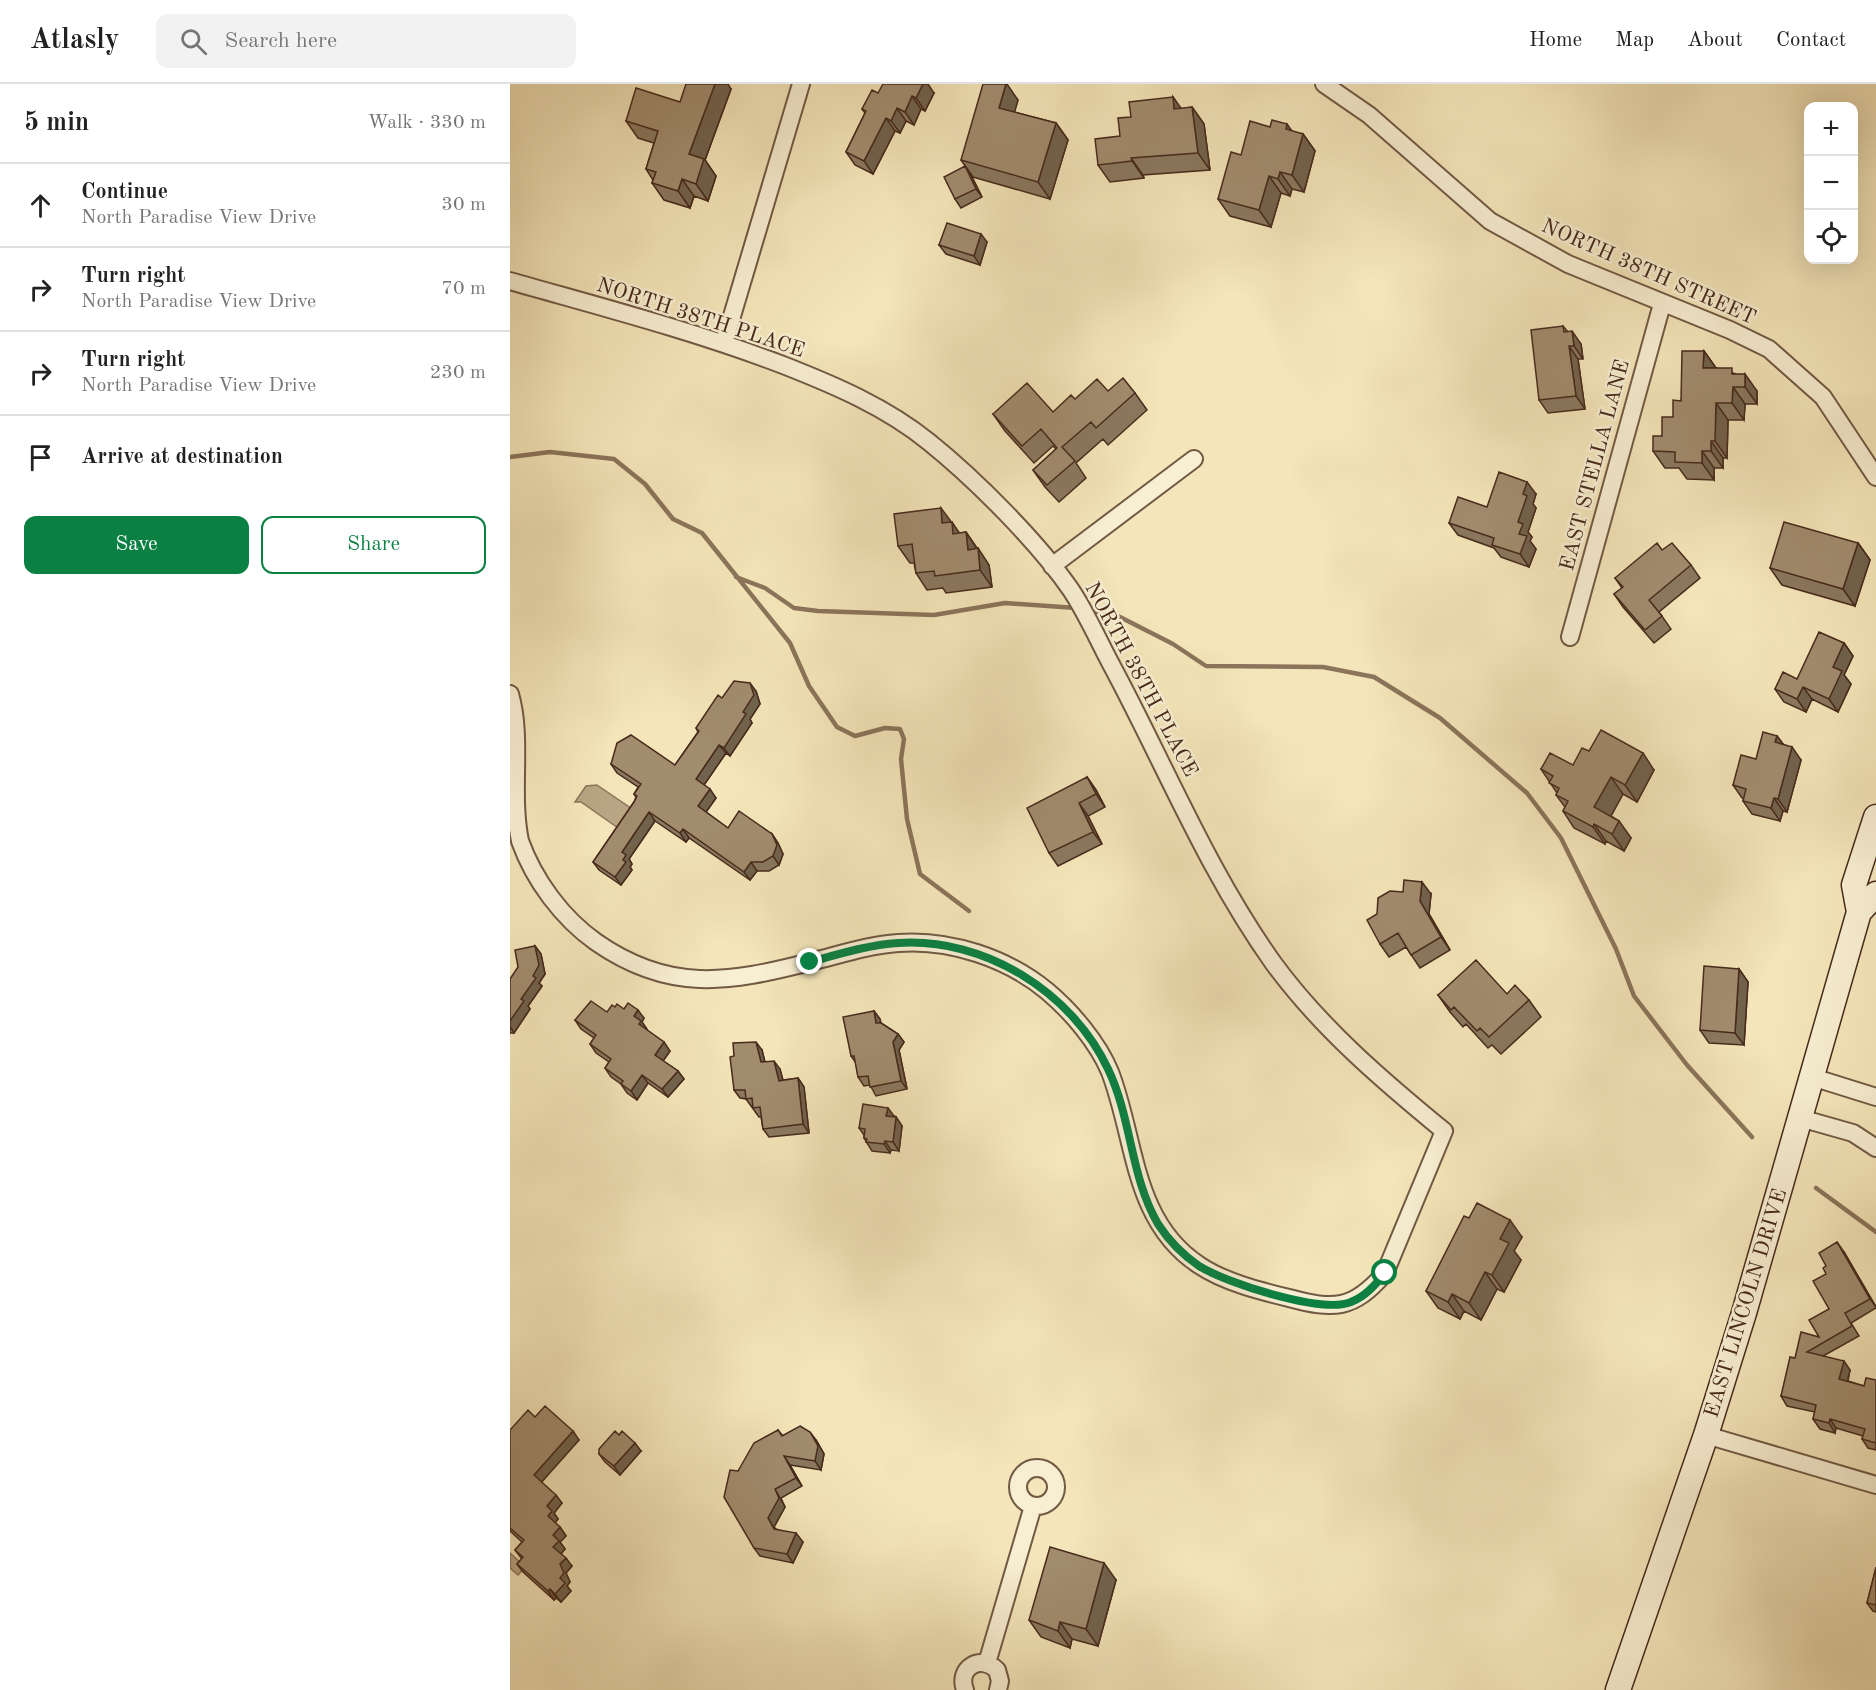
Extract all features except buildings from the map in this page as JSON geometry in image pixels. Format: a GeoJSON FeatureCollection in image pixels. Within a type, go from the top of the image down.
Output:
{"type":"FeatureCollection","features":[{"type":"Feature","properties":{"kind":"main road","name":"EAST LINCOLN DRIVE"},"geometry":{"type":"LineString","coordinates":[[1618,1690],[1706,1435],[1800,1118],[1859,912],[1854,885],[1876,817]]}},
{"type":"Feature","properties":{"kind":"main road","name":"EAST LINCOLN DRIVE"},"geometry":{"type":"LineString","coordinates":[[1859,912],[1876,894]]}},
{"type":"Feature","properties":{"kind":"street"},"geometry":{"type":"LineString","coordinates":[[724,343],[801,84]]}},
{"type":"Feature","properties":{"kind":"street","name":"NORTH 38TH STREET"},"geometry":{"type":"LineString","coordinates":[[1324,84],[1369,115],[1490,221],[1568,264],[1730,330],[1777,355],[1823,397],[1876,477]]}},
{"type":"Feature","properties":{"kind":"street","name":"NORTH 38TH PLACE"},"geometry":{"type":"LineString","coordinates":[[510,281],[724,343],[852,394],[929,442],[983,492],[1052,566],[1072,591],[1196,831],[1242,913],[1275,964],[1311,1009],[1380,1078],[1444,1131],[1385,1273],[1369,1293],[1349,1303],[1320,1306],[1244,1284],[1201,1267],[1175,1247],[1159,1225],[1142,1192],[1122,1110],[1108,1069],[1087,1033],[1048,992],[1007,966],[957,948],[900,942],[849,951],[745,977],[704,981],[671,977],[641,968],[612,954],[582,932],[552,899],[531,866],[519,838],[513,807],[514,713],[510,694]]}},
{"type":"Feature","properties":{"kind":"street","name":"EAST STELLA LANE"},"geometry":{"type":"LineString","coordinates":[[1570,637],[1662,304]]}},
{"type":"Feature","properties":{"kind":"street"},"geometry":{"type":"LineString","coordinates":[[1052,566],[1194,459]]}},
{"type":"Feature","properties":{"kind":"street"},"geometry":{"type":"LineString","coordinates":[[1812,1077],[1876,1097]]}},
{"type":"Feature","properties":{"kind":"street"},"geometry":{"type":"LineString","coordinates":[[1800,1118],[1853,1133],[1876,1148]]}},
{"type":"Feature","properties":{"kind":"street"},"geometry":{"type":"LineString","coordinates":[[1706,1435],[1876,1485]]}},
{"type":"Feature","properties":{"kind":"street"},"geometry":{"type":"LineString","coordinates":[[987,1663],[1033,1506]]}},
{"type":"Feature","properties":{"kind":"street"},"geometry":{"type":"LineString","coordinates":[[965,1690],[963,1678],[969,1667],[987,1663],[997,1670],[1002,1689]]}},
{"type":"Feature","properties":{"kind":"shaded area"},"geometry":{"type":"Polygon","coordinates":[[[597,785],[635,811],[621,830],[581,802],[575,802],[586,786],[597,785]]]}},
{"type":"Feature","properties":{"kind":"shaded area"},"geometry":{"type":"Polygon","coordinates":[[[510,1553],[525,1567],[518,1575],[510,1568],[510,1553]]]}},
{"type":"Feature","properties":{"kind":"waterway"},"geometry":{"type":"LineString","coordinates":[[510,457],[550,452],[614,459],[645,484],[673,519],[702,533],[790,643],[809,686],[837,727],[855,736],[885,728],[900,729],[904,739],[901,759],[907,819],[920,874],[969,911]]}},
{"type":"Feature","properties":{"kind":"waterway"},"geometry":{"type":"LineString","coordinates":[[736,577],[765,588],[794,608],[818,611],[934,615],[1005,603],[1076,608]]}},
{"type":"Feature","properties":{"kind":"waterway"},"geometry":{"type":"LineString","coordinates":[[1087,610],[1118,616],[1173,644],[1206,666],[1323,667],[1374,677],[1440,718],[1527,793],[1561,838],[1616,949],[1634,996],[1687,1065],[1752,1137]]}},
{"type":"Feature","properties":{"kind":"waterway"},"geometry":{"type":"LineString","coordinates":[[1816,1188],[1876,1232]]}},
{"type":"Feature","properties":{"kind":"route"},"geometry":{"type":"LineString","coordinates":[[810,962],[849,951],[900,942],[957,948],[978,953],[1007,966],[1048,992],[1087,1033],[1108,1069],[1122,1110],[1134,1167],[1142,1192],[1159,1225],[1175,1247],[1201,1267],[1244,1284],[1320,1306],[1349,1303],[1369,1293],[1385,1273]]}}]}
